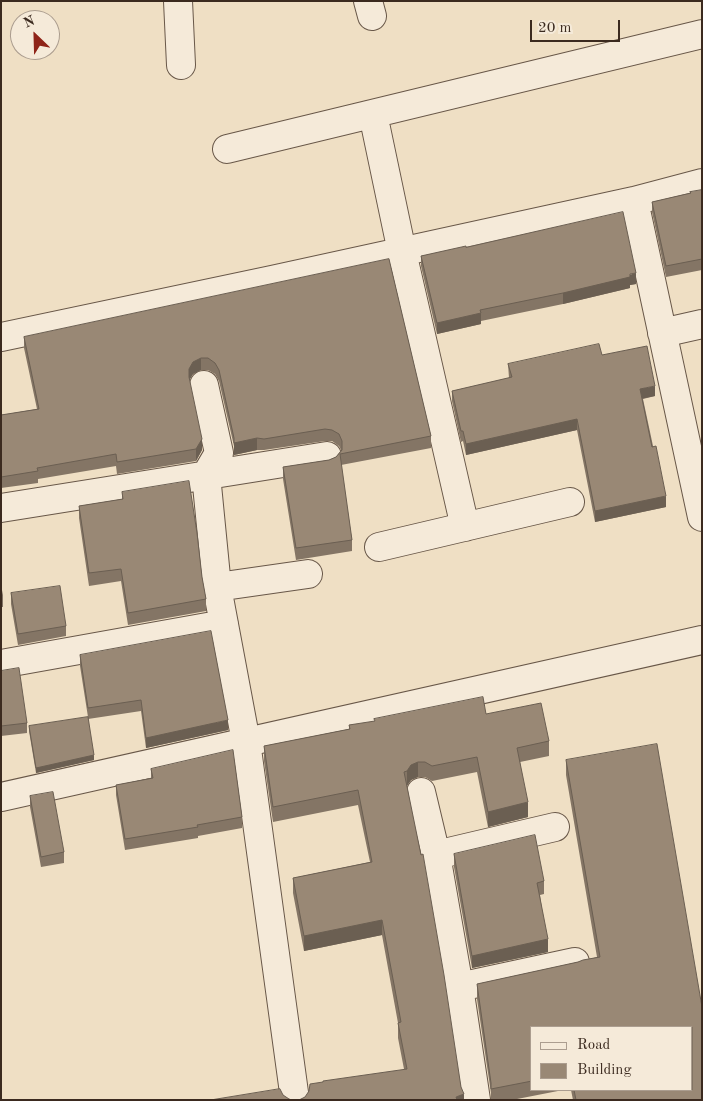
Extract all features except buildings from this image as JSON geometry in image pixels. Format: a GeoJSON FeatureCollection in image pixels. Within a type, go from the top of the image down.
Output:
{"type":"FeatureCollection","features":[{"type":"Feature","properties":{"kind":"street"},"geometry":{"type":"LineString","coordinates":[[178,1],[181,65]]}},
{"type":"Feature","properties":{"kind":"street"},"geometry":{"type":"LineString","coordinates":[[227,149],[702,34]]}},
{"type":"Feature","properties":{"kind":"street"},"geometry":{"type":"LineString","coordinates":[[373,114],[402,252],[465,527]]}},
{"type":"Feature","properties":{"kind":"street"},"geometry":{"type":"LineString","coordinates":[[1,337],[402,252],[634,201],[702,183]]}},
{"type":"Feature","properties":{"kind":"street"},"geometry":{"type":"LineString","coordinates":[[634,201],[662,333],[697,470],[702,517]]}},
{"type":"Feature","properties":{"kind":"street"},"geometry":{"type":"LineString","coordinates":[[662,333],[702,324]]}},
{"type":"Feature","properties":{"kind":"street"},"geometry":{"type":"LineString","coordinates":[[204,385],[219,453],[206,475],[218,587],[246,742],[296,1100]]}},
{"type":"Feature","properties":{"kind":"street"},"geometry":{"type":"LineString","coordinates":[[1,508],[327,456]]}},
{"type":"Feature","properties":{"kind":"street"},"geometry":{"type":"LineString","coordinates":[[379,547],[570,502]]}},
{"type":"Feature","properties":{"kind":"street"},"geometry":{"type":"LineString","coordinates":[[218,587],[308,574]]}},
{"type":"Feature","properties":{"kind":"street"},"geometry":{"type":"LineString","coordinates":[[1,664],[224,624]]}},
{"type":"Feature","properties":{"kind":"street"},"geometry":{"type":"LineString","coordinates":[[1,797],[702,640]]}},
{"type":"Feature","properties":{"kind":"street"},"geometry":{"type":"LineString","coordinates":[[421,792],[436,855],[476,1100]]}},
{"type":"Feature","properties":{"kind":"street"},"geometry":{"type":"LineString","coordinates":[[436,855],[555,827]]}},
{"type":"Feature","properties":{"kind":"street"},"geometry":{"type":"LineString","coordinates":[[459,987],[575,962]]}}]}
